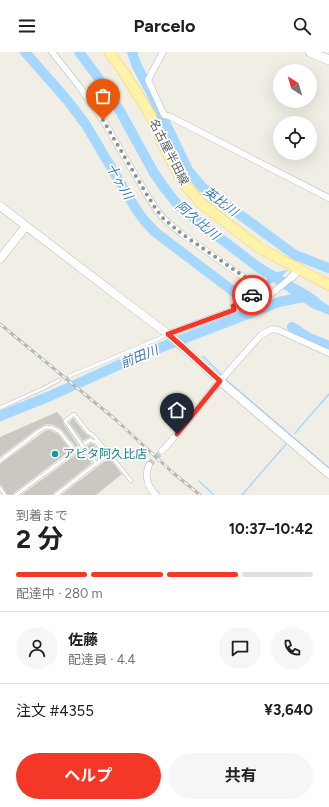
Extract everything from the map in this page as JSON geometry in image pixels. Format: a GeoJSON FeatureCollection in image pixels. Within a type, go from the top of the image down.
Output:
{"type":"FeatureCollection","features":[{"type":"Feature","properties":{"kind":"main road","name":"名古屋半田線"},"geometry":{"type":"LineString","coordinates":[[109,52],[125,74],[151,116],[177,172],[201,204],[295,273],[319,280],[329,285]]}},
{"type":"Feature","properties":{"kind":"main road"},"geometry":{"type":"LineString","coordinates":[[310,52],[329,60]]}},
{"type":"Feature","properties":{"kind":"street"},"geometry":{"type":"LineString","coordinates":[[52,52],[103,120],[147,195],[163,218],[182,234],[252,283],[254,288],[252,296],[246,301],[233,306],[234,310]]}},
{"type":"Feature","properties":{"kind":"street"},"geometry":{"type":"LineString","coordinates":[[163,52],[148,80],[164,115],[169,116],[329,198]]}},
{"type":"Feature","properties":{"kind":"street"},"geometry":{"type":"LineString","coordinates":[[0,206],[169,335],[220,381],[329,474]]}},
{"type":"Feature","properties":{"kind":"street"},"geometry":{"type":"LineString","coordinates":[[0,259],[26,226]]}},
{"type":"Feature","properties":{"kind":"street"},"geometry":{"type":"LineString","coordinates":[[169,335],[271,294],[295,273]]}},
{"type":"Feature","properties":{"kind":"street"},"geometry":{"type":"LineString","coordinates":[[162,451],[220,381],[261,335],[272,329],[278,330],[329,353]]}},
{"type":"Feature","properties":{"kind":"street"},"geometry":{"type":"LineString","coordinates":[[149,465],[147,473],[149,487],[156,495]]}},
{"type":"Feature","properties":{"kind":"lane"},"geometry":{"type":"LineString","coordinates":[[69,376],[169,335]]}},
{"type":"Feature","properties":{"kind":"lane"},"geometry":{"type":"LineString","coordinates":[[0,408],[58,380]]}},
{"type":"Feature","properties":{"kind":"lane"},"geometry":{"type":"LineString","coordinates":[[96,464],[65,421],[74,414],[131,481]]}},
{"type":"Feature","properties":{"kind":"lane"},"geometry":{"type":"LineString","coordinates":[[0,461],[46,427],[53,428],[60,432],[75,451]]}},
{"type":"Feature","properties":{"kind":"lane"},"geometry":{"type":"LineString","coordinates":[[16,495],[90,440],[96,442],[106,456],[56,495]]}},
{"type":"Feature","properties":{"kind":"lane"},"geometry":{"type":"LineString","coordinates":[[0,488],[6,495]]}},
{"type":"Feature","properties":{"kind":"water"},"geometry":{"type":"Polygon","coordinates":[[[288,270],[282,276],[313,294],[329,306],[329,315],[312,308],[273,282],[261,290],[271,275],[288,270]]]}},
{"type":"Feature","properties":{"kind":"building"},"geometry":{"type":"Polygon","coordinates":[[[57,412],[63,419],[63,423],[78,445],[76,447],[61,429],[54,425],[46,424],[0,457],[0,437],[57,412]]]}},
{"type":"Feature","properties":{"kind":"building"},"geometry":{"type":"Polygon","coordinates":[[[73,418],[86,434],[91,437],[83,441],[69,422],[73,418]]]}},
{"type":"Feature","properties":{"kind":"building"},"geometry":{"type":"Polygon","coordinates":[[[47,430],[58,434],[71,450],[13,495],[8,495],[0,485],[0,464],[47,430]]]}},
{"type":"Feature","properties":{"kind":"building"},"geometry":{"type":"Polygon","coordinates":[[[91,443],[102,455],[97,459],[87,446],[91,443]]]}},
{"type":"Feature","properties":{"kind":"building"},"geometry":{"type":"Polygon","coordinates":[[[82,450],[92,463],[53,495],[21,495],[82,450]]]}},
{"type":"Feature","properties":{"kind":"building"},"geometry":{"type":"Polygon","coordinates":[[[109,458],[122,474],[96,495],[61,495],[109,458]]]}},
{"type":"Feature","properties":{"kind":"waterway","name":"十ヶ川"},"geometry":{"type":"LineString","coordinates":[[25,52],[68,101],[86,125],[143,219],[155,232],[233,291]]}},
{"type":"Feature","properties":{"kind":"waterway","name":"阿久比川"},"geometry":{"type":"LineString","coordinates":[[79,52],[120,111],[154,173],[177,204],[258,267],[281,281]]}},
{"type":"Feature","properties":{"kind":"waterway","name":"英比川"},"geometry":{"type":"LineString","coordinates":[[132,52],[136,64],[188,170],[202,187],[295,255],[329,268]]}},
{"type":"Feature","properties":{"kind":"waterway","name":"前田川"},"geometry":{"type":"LineString","coordinates":[[0,416],[50,396],[141,355],[279,302],[303,297]]}},
{"type":"Feature","properties":{"kind":"waterway","name":"十ヶ川"},"geometry":{"type":"LineString","coordinates":[[292,327],[309,338],[329,346]]}},
{"type":"Feature","properties":{"kind":"waterway"},"geometry":{"type":"LineString","coordinates":[[203,356],[222,376]]}},
{"type":"Feature","properties":{"kind":"waterway"},"geometry":{"type":"LineString","coordinates":[[225,379],[329,468]]}},
{"type":"Feature","properties":{"kind":"waterway"},"geometry":{"type":"LineString","coordinates":[[295,433],[329,394]]}},
{"type":"Feature","properties":{"kind":"waterway"},"geometry":{"type":"LineString","coordinates":[[242,495],[287,443]]}},
{"type":"Feature","properties":{"kind":"waterway"},"geometry":{"type":"LineString","coordinates":[[199,481],[214,495]]}},
{"type":"Feature","properties":{"kind":"tunnel"},"geometry":{"type":"LineString","coordinates":[[149,465],[162,451]]}},
{"type":"Feature","properties":{"kind":"railway"},"geometry":{"type":"LineString","coordinates":[[0,324],[116,420],[172,472],[200,495]]}},
{"type":"Feature","properties":{"kind":"way so far"},"geometry":{"type":"LineString","coordinates":[[103,120],[140,185],[163,218],[172,226],[249,280],[254,288],[252,295]]}},
{"type":"Feature","properties":{"kind":"place","name":"アピタ阿久比店"},"geometry":{"type":"Point","coordinates":[55,454]}},
{"type":"Feature","properties":{"kind":"route"},"geometry":{"type":"LineString","coordinates":[[177,434],[220,381],[168,334],[234,310],[233,306],[246,301],[252,295]]}}]}
